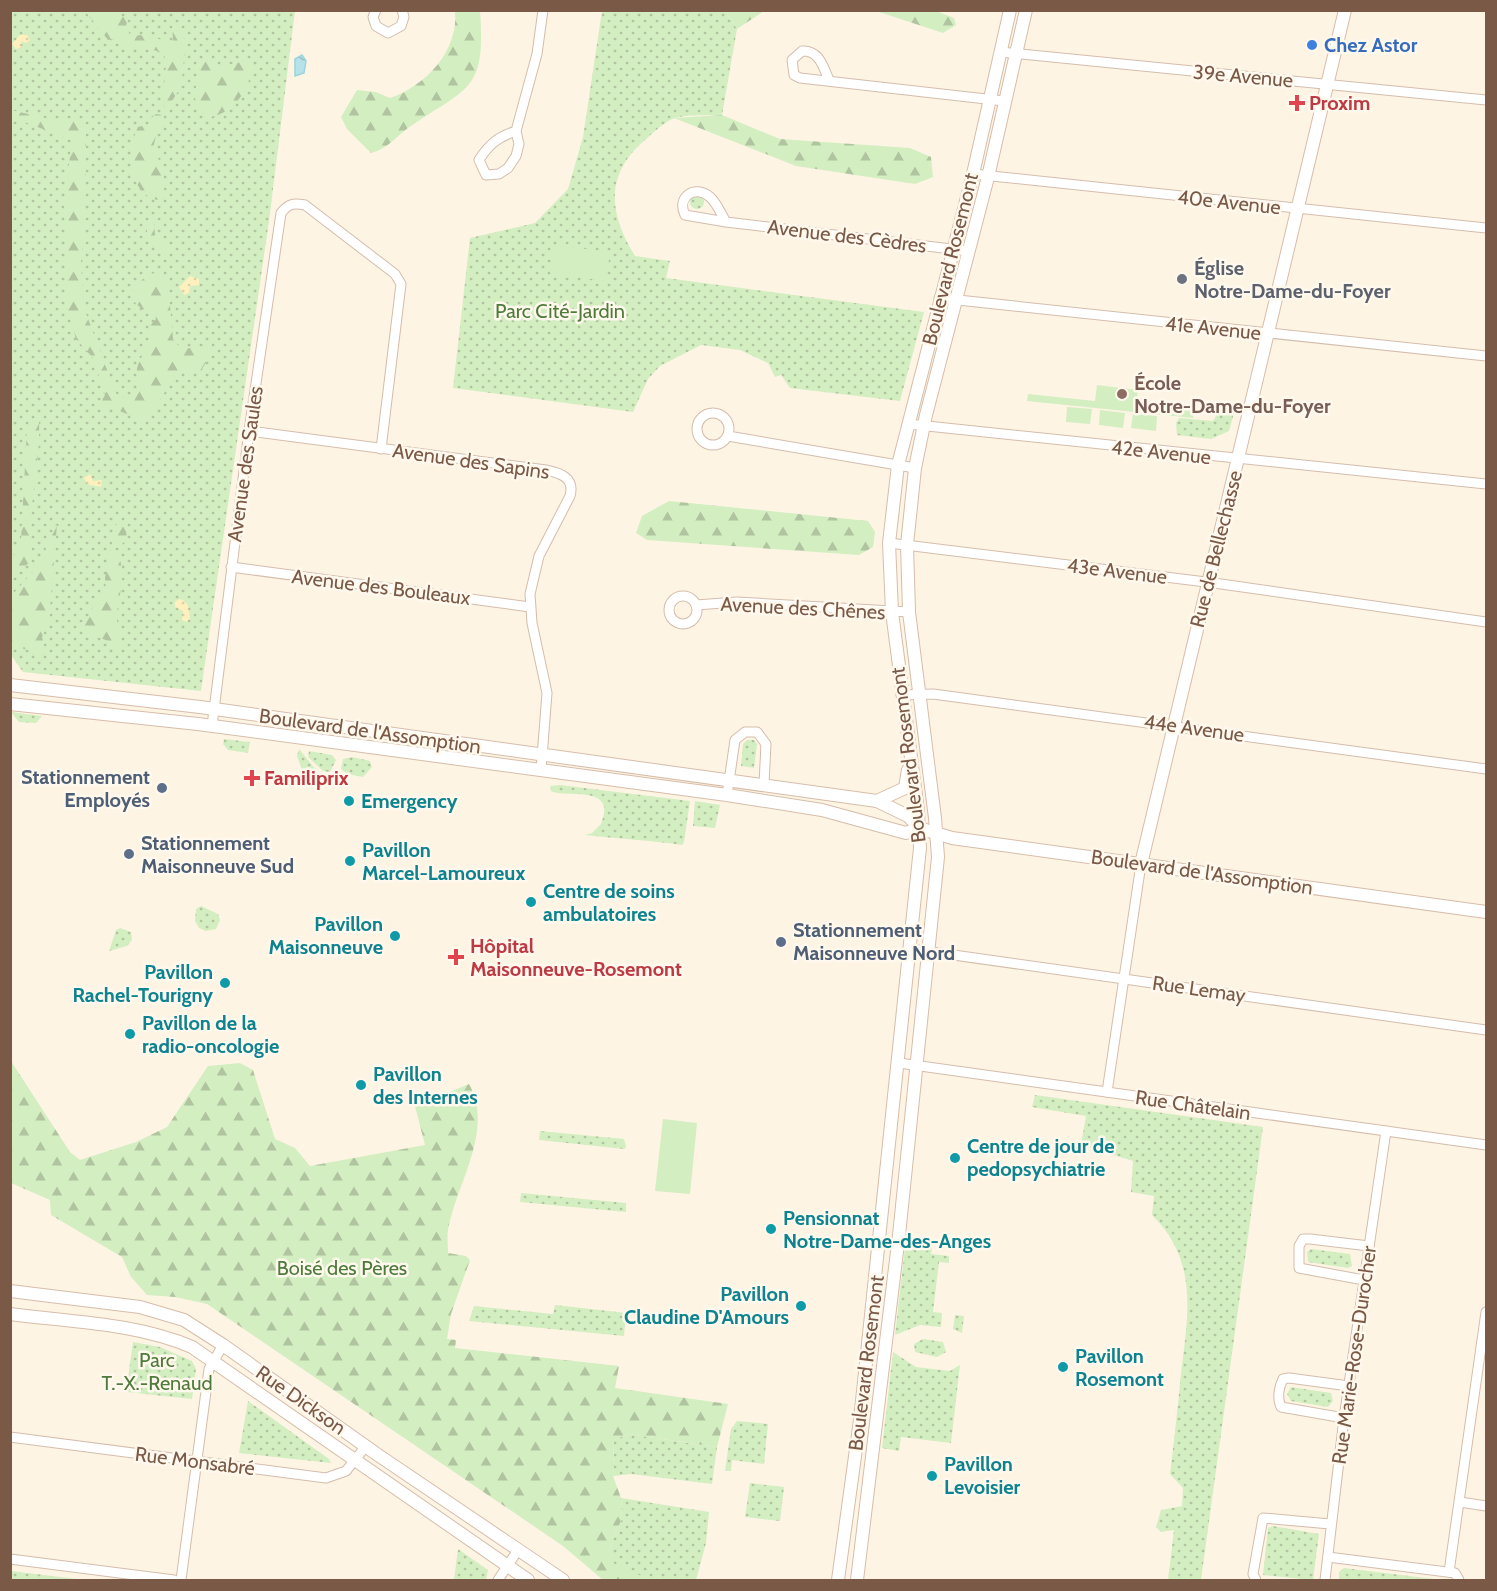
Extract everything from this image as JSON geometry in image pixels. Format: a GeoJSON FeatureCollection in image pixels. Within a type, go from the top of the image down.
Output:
{"type":"FeatureCollection","features":[{"type":"Feature","properties":{"kind":"main road","name":"Boulevard Rosemont"},"geometry":{"type":"LineString","coordinates":[[838,1581],[860,1420],[899,1063],[911,949],[919,828],[892,612],[889,543],[898,465],[939,298],[973,174],[1010,10]]}},
{"type":"Feature","properties":{"kind":"main road","name":"Boulevard Rosemont"},"geometry":{"type":"LineString","coordinates":[[857,1581],[899,1235],[938,857],[909,612],[907,544],[915,468],[923,426],[987,177],[1026,10]]}},
{"type":"Feature","properties":{"kind":"main road","name":"Rue de Bellechasse"},"geometry":{"type":"LineString","coordinates":[[1142,864],[1345,10]]}},
{"type":"Feature","properties":{"kind":"main road","name":"Boulevard de l'Assomption"},"geometry":{"type":"LineString","coordinates":[[10,685],[214,710],[877,801],[908,816],[919,828],[936,834],[1486,912]]}},
{"type":"Feature","properties":{"kind":"main road","name":"Boulevard de l'Assomption"},"geometry":{"type":"LineString","coordinates":[[10,704],[212,726],[727,795],[822,810],[906,833],[919,828]]}},
{"type":"Feature","properties":{"kind":"main road"},"geometry":{"type":"LineString","coordinates":[[877,801],[904,789],[910,754]]}},
{"type":"Feature","properties":{"kind":"main road","name":"Rue Dickson"},"geometry":{"type":"LineString","coordinates":[[10,1292],[140,1307],[184,1320],[563,1581]]}},
{"type":"Feature","properties":{"kind":"main road","name":"Rue Dickson"},"geometry":{"type":"LineString","coordinates":[[10,1314],[156,1334],[192,1347],[528,1581]]}},
{"type":"Feature","properties":{"kind":"street"},"geometry":{"type":"LineString","coordinates":[[375,10],[373,17],[376,26],[388,33],[401,26],[404,16],[402,10]]}},
{"type":"Feature","properties":{"kind":"street"},"geometry":{"type":"LineString","coordinates":[[516,131],[501,136],[487,146],[479,160],[486,175],[499,174],[508,168],[516,156],[519,144],[516,131],[537,54],[543,10]]}},
{"type":"Feature","properties":{"kind":"street","name":"39e Avenue"},"geometry":{"type":"LineString","coordinates":[[1000,52],[1486,100]]}},
{"type":"Feature","properties":{"kind":"street"},"geometry":{"type":"LineString","coordinates":[[829,80],[1004,101]]}},
{"type":"Feature","properties":{"kind":"street","name":"40e Avenue"},"geometry":{"type":"LineString","coordinates":[[973,174],[1486,228]]}},
{"type":"Feature","properties":{"kind":"street","name":"Avenue des Cèdres"},"geometry":{"type":"LineString","coordinates":[[726,222],[710,196],[703,192],[686,195],[682,201],[681,208],[685,215],[726,222],[968,251]]}},
{"type":"Feature","properties":{"kind":"street","name":"Avenue des Saules"},"geometry":{"type":"LineString","coordinates":[[212,726],[249,431],[281,213],[287,205],[295,203],[305,205],[395,274],[401,284],[381,449]]}},
{"type":"Feature","properties":{"kind":"street","name":"41e Avenue"},"geometry":{"type":"LineString","coordinates":[[939,298],[1486,356]]}},
{"type":"Feature","properties":{"kind":"street","name":"42e Avenue"},"geometry":{"type":"LineString","coordinates":[[908,424],[1486,484]]}},
{"type":"Feature","properties":{"kind":"street","name":"Avenue des Sapins"},"geometry":{"type":"LineString","coordinates":[[249,431],[546,470],[560,473],[569,479],[572,488],[570,496],[539,556],[530,607],[548,693],[541,770]]}},
{"type":"Feature","properties":{"kind":"street"},"geometry":{"type":"LineString","coordinates":[[728,436],[915,468]]}},
{"type":"Feature","properties":{"kind":"street","name":"43e Avenue"},"geometry":{"type":"LineString","coordinates":[[889,543],[1207,583],[1486,622]]}},
{"type":"Feature","properties":{"kind":"street","name":"Avenue des Bouleaux"},"geometry":{"type":"LineString","coordinates":[[231,567],[530,607]]}},
{"type":"Feature","properties":{"kind":"street","name":"Avenue des Chênes"},"geometry":{"type":"LineString","coordinates":[[696,604],[737,602],[909,612]]}},
{"type":"Feature","properties":{"kind":"street","name":"44e Avenue"},"geometry":{"type":"LineString","coordinates":[[901,695],[919,693],[1486,769]]}},
{"type":"Feature","properties":{"kind":"street"},"geometry":{"type":"LineString","coordinates":[[727,795],[735,740],[745,732],[757,732],[766,744],[764,784]]}},
{"type":"Feature","properties":{"kind":"street","name":"Rue de Bellechasse"},"geometry":{"type":"LineString","coordinates":[[1107,1092],[1142,864]]}},
{"type":"Feature","properties":{"kind":"street","name":"Rue Lemay"},"geometry":{"type":"LineString","coordinates":[[911,949],[1486,1030]]}},
{"type":"Feature","properties":{"kind":"street","name":"Rue Châtelain"},"geometry":{"type":"LineString","coordinates":[[899,1063],[1486,1145]]}},
{"type":"Feature","properties":{"kind":"street","name":"Rue Marie-Rose-Durocher"},"geometry":{"type":"LineString","coordinates":[[1325,1581],[1344,1418],[1386,1131]]}},
{"type":"Feature","properties":{"kind":"street"},"geometry":{"type":"LineString","coordinates":[[1364,1280],[1299,1268],[1299,1246],[1303,1239],[1310,1239],[1369,1246]]}},
{"type":"Feature","properties":{"kind":"street"},"geometry":{"type":"LineString","coordinates":[[1449,1572],[1461,1502],[1486,1312]]}},
{"type":"Feature","properties":{"kind":"street"},"geometry":{"type":"LineString","coordinates":[[181,1581],[212,1361],[223,1345]]}},
{"type":"Feature","properties":{"kind":"street"},"geometry":{"type":"LineString","coordinates":[[1344,1418],[1281,1407],[1278,1401],[1280,1384],[1283,1379],[1289,1378],[1349,1386]]}},
{"type":"Feature","properties":{"kind":"street","name":"Rue Monsabré"},"geometry":{"type":"LineString","coordinates":[[10,1437],[326,1478],[342,1474],[356,1462],[366,1446]]}},
{"type":"Feature","properties":{"kind":"street"},"geometry":{"type":"LineString","coordinates":[[1461,1502],[1486,1506]]}},
{"type":"Feature","properties":{"kind":"street"},"geometry":{"type":"LineString","coordinates":[[1256,1581],[1253,1574],[1263,1518],[1330,1524]]}},
{"type":"Feature","properties":{"kind":"street"},"geometry":{"type":"LineString","coordinates":[[498,1581],[518,1550]]}},
{"type":"Feature","properties":{"kind":"street"},"geometry":{"type":"LineString","coordinates":[[1328,1557],[1455,1573],[1459,1581]]}},
{"type":"Feature","properties":{"kind":"street"},"geometry":{"type":"LineString","coordinates":[[10,1559],[174,1581]]}},
{"type":"Feature","properties":{"kind":"green space"},"geometry":{"type":"Polygon","coordinates":[[[11,11],[295,11],[269,221],[201,691],[23,672],[11,655],[11,11]]]}},
{"type":"Feature","properties":{"kind":"green space"},"geometry":{"type":"Polygon","coordinates":[[[85,11],[113,11],[128,19],[126,26],[131,37],[140,35],[173,42],[172,19],[186,41],[181,87],[168,107],[164,106],[161,91],[167,88],[163,77],[166,68],[164,53],[139,46],[135,49],[123,47],[118,38],[108,40],[85,11]]]}},
{"type":"Feature","properties":{"kind":"green space"},"geometry":{"type":"Polygon","coordinates":[[[455,11],[480,11],[480,58],[476,73],[459,94],[408,128],[386,146],[371,153],[347,129],[341,117],[357,90],[376,92],[390,98],[416,85],[438,65],[452,39],[455,11]]]}},
{"type":"Feature","properties":{"kind":"green space","name":"Parc Cité-Jardin"},"geometry":{"type":"Polygon","coordinates":[[[602,11],[726,11],[737,29],[722,115],[686,116],[671,120],[645,140],[622,167],[615,195],[616,210],[626,240],[635,256],[670,261],[666,278],[924,312],[900,401],[790,388],[781,375],[775,377],[768,363],[740,350],[701,345],[660,366],[648,379],[633,412],[453,388],[470,238],[535,223],[568,189],[583,137],[602,11]]]}},
{"type":"Feature","properties":{"kind":"green space"},"geometry":{"type":"Polygon","coordinates":[[[726,11],[764,11],[737,29],[726,11]]]}},
{"type":"Feature","properties":{"kind":"green space"},"geometry":{"type":"Polygon","coordinates":[[[876,11],[936,11],[954,18],[956,25],[943,33],[876,11]]]}},
{"type":"Feature","properties":{"kind":"green space"},"geometry":{"type":"Polygon","coordinates":[[[210,61],[214,68],[246,61],[251,65],[248,84],[237,102],[229,109],[211,117],[202,116],[194,96],[201,63],[210,61]]]}},
{"type":"Feature","properties":{"kind":"green space"},"geometry":{"type":"Polygon","coordinates":[[[11,110],[62,122],[65,119],[76,119],[86,130],[85,223],[81,258],[83,305],[115,392],[120,398],[133,398],[135,394],[138,365],[149,344],[149,326],[156,319],[153,312],[142,309],[132,300],[134,289],[146,277],[156,272],[168,283],[173,339],[181,349],[209,346],[212,353],[200,372],[179,371],[145,422],[111,407],[103,409],[100,404],[105,395],[93,358],[76,339],[67,306],[64,202],[72,140],[11,117],[11,110]]]}},
{"type":"Feature","properties":{"kind":"green space"},"geometry":{"type":"Polygon","coordinates":[[[156,114],[163,115],[165,126],[158,133],[153,149],[163,171],[164,183],[164,196],[157,200],[140,188],[132,169],[131,158],[134,136],[138,127],[151,124],[150,119],[156,114]]]}},
{"type":"Feature","properties":{"kind":"green space"},"geometry":{"type":"Polygon","coordinates":[[[722,115],[780,139],[910,148],[931,157],[933,177],[915,184],[796,166],[674,118],[722,115]]]}},
{"type":"Feature","properties":{"kind":"green space"},"geometry":{"type":"Polygon","coordinates":[[[697,195],[702,197],[704,202],[702,207],[697,209],[692,207],[690,202],[692,197],[697,195]]]}},
{"type":"Feature","properties":{"kind":"green space"},"geometry":{"type":"Polygon","coordinates":[[[149,220],[154,221],[155,236],[167,246],[167,254],[150,241],[147,231],[149,220]]]}},
{"type":"Feature","properties":{"kind":"green space"},"geometry":{"type":"Polygon","coordinates":[[[554,245],[610,252],[606,281],[550,273],[554,245]]]}},
{"type":"Feature","properties":{"kind":"green space"},"geometry":{"type":"Polygon","coordinates":[[[1097,385],[1138,390],[1136,406],[1194,411],[1193,418],[1027,401],[1028,394],[1095,401],[1097,385]]]}},
{"type":"Feature","properties":{"kind":"green space"},"geometry":{"type":"Polygon","coordinates":[[[1223,401],[1235,409],[1229,431],[1211,439],[1177,435],[1176,423],[1179,418],[1213,421],[1218,405],[1223,401]]]}},
{"type":"Feature","properties":{"kind":"green space"},"geometry":{"type":"Polygon","coordinates":[[[1067,407],[1092,409],[1090,424],[1066,422],[1067,407]]]}},
{"type":"Feature","properties":{"kind":"green space"},"geometry":{"type":"Polygon","coordinates":[[[1100,410],[1125,413],[1123,428],[1099,425],[1100,410]]]}},
{"type":"Feature","properties":{"kind":"green space"},"geometry":{"type":"Polygon","coordinates":[[[1133,414],[1157,416],[1156,431],[1131,428],[1133,414]]]}},
{"type":"Feature","properties":{"kind":"green space"},"geometry":{"type":"Polygon","coordinates":[[[33,419],[39,421],[39,438],[31,524],[33,558],[16,576],[11,562],[21,540],[27,429],[33,419]]]}},
{"type":"Feature","properties":{"kind":"green space"},"geometry":{"type":"Polygon","coordinates":[[[669,501],[868,521],[875,532],[873,547],[859,555],[647,540],[636,533],[642,516],[669,501]]]}},
{"type":"Feature","properties":{"kind":"green space"},"geometry":{"type":"Polygon","coordinates":[[[118,521],[125,522],[127,540],[119,546],[112,544],[111,537],[118,521]]]}},
{"type":"Feature","properties":{"kind":"green space"},"geometry":{"type":"Polygon","coordinates":[[[57,524],[49,621],[42,637],[44,655],[11,645],[11,596],[38,566],[57,524]]]}},
{"type":"Feature","properties":{"kind":"green space"},"geometry":{"type":"Polygon","coordinates":[[[110,550],[117,555],[122,570],[117,615],[120,643],[119,647],[111,648],[108,641],[88,633],[84,625],[94,605],[106,592],[105,578],[110,550]]]}},
{"type":"Feature","properties":{"kind":"green space"},"geometry":{"type":"Polygon","coordinates":[[[11,712],[42,716],[36,723],[19,722],[11,712]]]}},
{"type":"Feature","properties":{"kind":"green space"},"geometry":{"type":"Polygon","coordinates":[[[224,739],[250,742],[248,753],[228,750],[223,744],[224,739]]]}},
{"type":"Feature","properties":{"kind":"green space"},"geometry":{"type":"Polygon","coordinates":[[[747,740],[754,740],[757,744],[754,768],[741,766],[743,744],[747,740]]]}},
{"type":"Feature","properties":{"kind":"green space"},"geometry":{"type":"Polygon","coordinates":[[[299,749],[321,776],[316,786],[306,781],[297,756],[299,749]]]}},
{"type":"Feature","properties":{"kind":"green space"},"geometry":{"type":"Polygon","coordinates":[[[309,751],[332,755],[336,760],[330,772],[323,771],[308,757],[309,751]]]}},
{"type":"Feature","properties":{"kind":"green space"},"geometry":{"type":"Polygon","coordinates":[[[352,757],[370,761],[372,767],[363,777],[347,774],[341,769],[343,759],[352,757]]]}},
{"type":"Feature","properties":{"kind":"green space"},"geometry":{"type":"Polygon","coordinates":[[[560,785],[690,801],[684,842],[682,845],[585,835],[592,833],[601,824],[604,811],[602,803],[597,798],[588,795],[551,791],[550,786],[560,785]]]}},
{"type":"Feature","properties":{"kind":"green space"},"geometry":{"type":"Polygon","coordinates":[[[695,801],[720,805],[715,828],[693,826],[695,801]]]}},
{"type":"Feature","properties":{"kind":"green space"},"geometry":{"type":"Polygon","coordinates":[[[201,906],[218,914],[220,920],[216,929],[206,931],[199,928],[195,921],[196,909],[201,906]]]}},
{"type":"Feature","properties":{"kind":"green space"},"geometry":{"type":"Polygon","coordinates":[[[120,928],[131,932],[132,940],[127,946],[109,951],[116,930],[120,928]]]}},
{"type":"Feature","properties":{"kind":"green space","name":"Boisé des Pères"},"geometry":{"type":"Polygon","coordinates":[[[11,1061],[70,1152],[80,1160],[136,1142],[167,1127],[208,1066],[240,1063],[253,1070],[275,1139],[295,1148],[310,1166],[425,1145],[415,1106],[469,1084],[476,1102],[478,1120],[476,1138],[452,1212],[448,1230],[448,1253],[466,1256],[470,1260],[451,1314],[447,1339],[456,1340],[455,1348],[619,1366],[615,1388],[728,1404],[717,1447],[628,1434],[614,1440],[613,1476],[621,1498],[622,1519],[612,1539],[611,1562],[650,1580],[603,1580],[563,1546],[207,1304],[175,1297],[147,1295],[131,1277],[122,1257],[51,1215],[50,1200],[11,1183],[11,1061]]]}},
{"type":"Feature","properties":{"kind":"green space"},"geometry":{"type":"Polygon","coordinates":[[[1035,1095],[1263,1127],[1201,1580],[1168,1580],[1174,1530],[1161,1532],[1156,1527],[1161,1510],[1182,1506],[1183,1488],[1170,1474],[1186,1331],[1187,1290],[1184,1270],[1167,1233],[1152,1215],[1154,1196],[1131,1192],[1133,1161],[1081,1145],[1086,1116],[1032,1107],[1035,1095]]]}},
{"type":"Feature","properties":{"kind":"green space"},"geometry":{"type":"Polygon","coordinates":[[[663,1119],[697,1123],[690,1194],[655,1191],[663,1119]]]}},
{"type":"Feature","properties":{"kind":"green space"},"geometry":{"type":"Polygon","coordinates":[[[540,1131],[624,1139],[626,1147],[624,1149],[539,1140],[540,1131]]]}},
{"type":"Feature","properties":{"kind":"green space"},"geometry":{"type":"Polygon","coordinates":[[[521,1193],[626,1203],[626,1212],[520,1202],[521,1193]]]}},
{"type":"Feature","properties":{"kind":"green space"},"geometry":{"type":"Polygon","coordinates":[[[906,1239],[933,1242],[931,1254],[949,1256],[949,1263],[939,1262],[933,1312],[942,1313],[941,1327],[920,1325],[895,1335],[906,1239]]]}},
{"type":"Feature","properties":{"kind":"green space"},"geometry":{"type":"Polygon","coordinates":[[[1311,1249],[1350,1254],[1352,1266],[1348,1268],[1308,1262],[1307,1252],[1311,1249]]]}},
{"type":"Feature","properties":{"kind":"green space"},"geometry":{"type":"Polygon","coordinates":[[[555,1305],[626,1313],[624,1336],[469,1321],[474,1306],[553,1314],[555,1305]]]}},
{"type":"Feature","properties":{"kind":"green space"},"geometry":{"type":"Polygon","coordinates":[[[955,1315],[964,1316],[962,1333],[953,1329],[955,1315]]]}},
{"type":"Feature","properties":{"kind":"green space"},"geometry":{"type":"Polygon","coordinates":[[[923,1339],[943,1342],[946,1352],[937,1357],[915,1352],[914,1344],[923,1339]]]}},
{"type":"Feature","properties":{"kind":"green space","name":"Parc T.-X.-Renaud"},"geometry":{"type":"Polygon","coordinates":[[[133,1342],[160,1347],[192,1361],[196,1369],[192,1399],[126,1392],[133,1342]]]}},
{"type":"Feature","properties":{"kind":"green space"},"geometry":{"type":"Polygon","coordinates":[[[893,1352],[916,1367],[950,1371],[960,1365],[951,1443],[901,1437],[899,1451],[882,1448],[893,1352]]]}},
{"type":"Feature","properties":{"kind":"green space"},"geometry":{"type":"Polygon","coordinates":[[[1291,1387],[1331,1393],[1333,1401],[1328,1407],[1291,1401],[1287,1394],[1291,1387]]]}},
{"type":"Feature","properties":{"kind":"green space"},"geometry":{"type":"Polygon","coordinates":[[[248,1401],[329,1459],[331,1463],[239,1453],[248,1401]]]}},
{"type":"Feature","properties":{"kind":"green space"},"geometry":{"type":"Polygon","coordinates":[[[737,1421],[768,1424],[764,1464],[732,1460],[731,1471],[725,1471],[731,1429],[737,1421]]]}},
{"type":"Feature","properties":{"kind":"green space"},"geometry":{"type":"Polygon","coordinates":[[[628,1434],[717,1447],[712,1484],[631,1474],[613,1476],[614,1440],[628,1434]]]}},
{"type":"Feature","properties":{"kind":"green space"},"geometry":{"type":"Polygon","coordinates":[[[750,1483],[784,1487],[780,1521],[745,1517],[750,1483]]]}},
{"type":"Feature","properties":{"kind":"green space"},"geometry":{"type":"Polygon","coordinates":[[[621,1498],[709,1512],[706,1543],[696,1580],[650,1580],[610,1563],[612,1539],[622,1519],[621,1498]]]}},
{"type":"Feature","properties":{"kind":"green space"},"geometry":{"type":"Polygon","coordinates":[[[1273,1526],[1319,1534],[1313,1580],[1263,1575],[1268,1528],[1273,1526]]]}},
{"type":"Feature","properties":{"kind":"green space"},"geometry":{"type":"Polygon","coordinates":[[[458,1549],[488,1570],[486,1580],[454,1580],[458,1549]]]}},
{"type":"Feature","properties":{"kind":"green space"},"geometry":{"type":"Polygon","coordinates":[[[1344,1568],[1442,1580],[1339,1580],[1339,1572],[1344,1568]]]}},
{"type":"Feature","properties":{"kind":"green space"},"geometry":{"type":"Polygon","coordinates":[[[11,1571],[85,1580],[11,1580],[11,1571]]]}},
{"type":"Feature","properties":{"kind":"sand"},"geometry":{"type":"Polygon","coordinates":[[[20,35],[27,35],[30,40],[26,43],[22,41],[21,47],[16,49],[12,44],[20,35]]]}},
{"type":"Feature","properties":{"kind":"sand"},"geometry":{"type":"Polygon","coordinates":[[[190,276],[199,279],[199,285],[190,286],[189,293],[184,295],[179,287],[190,276]]]}},
{"type":"Feature","properties":{"kind":"sand"},"geometry":{"type":"Polygon","coordinates":[[[90,474],[93,481],[102,480],[101,487],[87,484],[84,478],[90,474]]]}},
{"type":"Feature","properties":{"kind":"sand"},"geometry":{"type":"Polygon","coordinates":[[[179,599],[188,605],[190,618],[187,622],[182,620],[183,611],[175,607],[175,602],[179,599]]]}},
{"type":"Feature","properties":{"kind":"water"},"geometry":{"type":"Polygon","coordinates":[[[302,55],[306,61],[304,73],[295,76],[295,59],[302,55]]]}},
{"type":"Feature","properties":{"kind":"place","name":"Chez Astor"},"geometry":{"type":"Point","coordinates":[1312,45]}},
{"type":"Feature","properties":{"kind":"place","name":"Proxim"},"geometry":{"type":"Point","coordinates":[1297,103]}},
{"type":"Feature","properties":{"kind":"place","name":"Église Notre-Dame-du-Foyer"},"geometry":{"type":"Point","coordinates":[1182,279]}},
{"type":"Feature","properties":{"kind":"place","name":"École Notre-Dame-du-Foyer"},"geometry":{"type":"Point","coordinates":[1122,394]}},
{"type":"Feature","properties":{"kind":"place","name":"Familiprix"},"geometry":{"type":"Point","coordinates":[252,778]}},
{"type":"Feature","properties":{"kind":"place","name":"Stationnement Employés"},"geometry":{"type":"Point","coordinates":[162,788]}},
{"type":"Feature","properties":{"kind":"place","name":"Emergency"},"geometry":{"type":"Point","coordinates":[349,801]}},
{"type":"Feature","properties":{"kind":"place","name":"Stationnement Maisonneuve Sud"},"geometry":{"type":"Point","coordinates":[129,854]}},
{"type":"Feature","properties":{"kind":"place","name":"Pavillon Marcel-Lamoureux"},"geometry":{"type":"Point","coordinates":[350,861]}},
{"type":"Feature","properties":{"kind":"place","name":"Centre de soins ambulatoires"},"geometry":{"type":"Point","coordinates":[531,902]}},
{"type":"Feature","properties":{"kind":"place","name":"Pavillon Maisonneuve"},"geometry":{"type":"Point","coordinates":[395,936]}},
{"type":"Feature","properties":{"kind":"place","name":"Stationnement Maisonneuve Nord"},"geometry":{"type":"Point","coordinates":[781,942]}},
{"type":"Feature","properties":{"kind":"place","name":"Hôpital Maisonneuve-Rosemont"},"geometry":{"type":"Point","coordinates":[456,957]}},
{"type":"Feature","properties":{"kind":"place","name":"Pavillon Rachel-Tourigny"},"geometry":{"type":"Point","coordinates":[225,983]}},
{"type":"Feature","properties":{"kind":"place","name":"Pavillon de la radio-oncologie"},"geometry":{"type":"Point","coordinates":[130,1034]}},
{"type":"Feature","properties":{"kind":"place","name":"Pavillon des Internes"},"geometry":{"type":"Point","coordinates":[361,1085]}},
{"type":"Feature","properties":{"kind":"place","name":"Centre de jour de pedopsychiatrie"},"geometry":{"type":"Point","coordinates":[955,1158]}},
{"type":"Feature","properties":{"kind":"place","name":"Pensionnat Notre-Dame-des-Anges"},"geometry":{"type":"Point","coordinates":[771,1229]}},
{"type":"Feature","properties":{"kind":"place","name":"Pavillon Claudine D'Amours"},"geometry":{"type":"Point","coordinates":[801,1306]}},
{"type":"Feature","properties":{"kind":"place","name":"Pavillon Rosemont"},"geometry":{"type":"Point","coordinates":[1063,1367]}},
{"type":"Feature","properties":{"kind":"place","name":"Pavillon Levoisier"},"geometry":{"type":"Point","coordinates":[932,1476]}}]}
